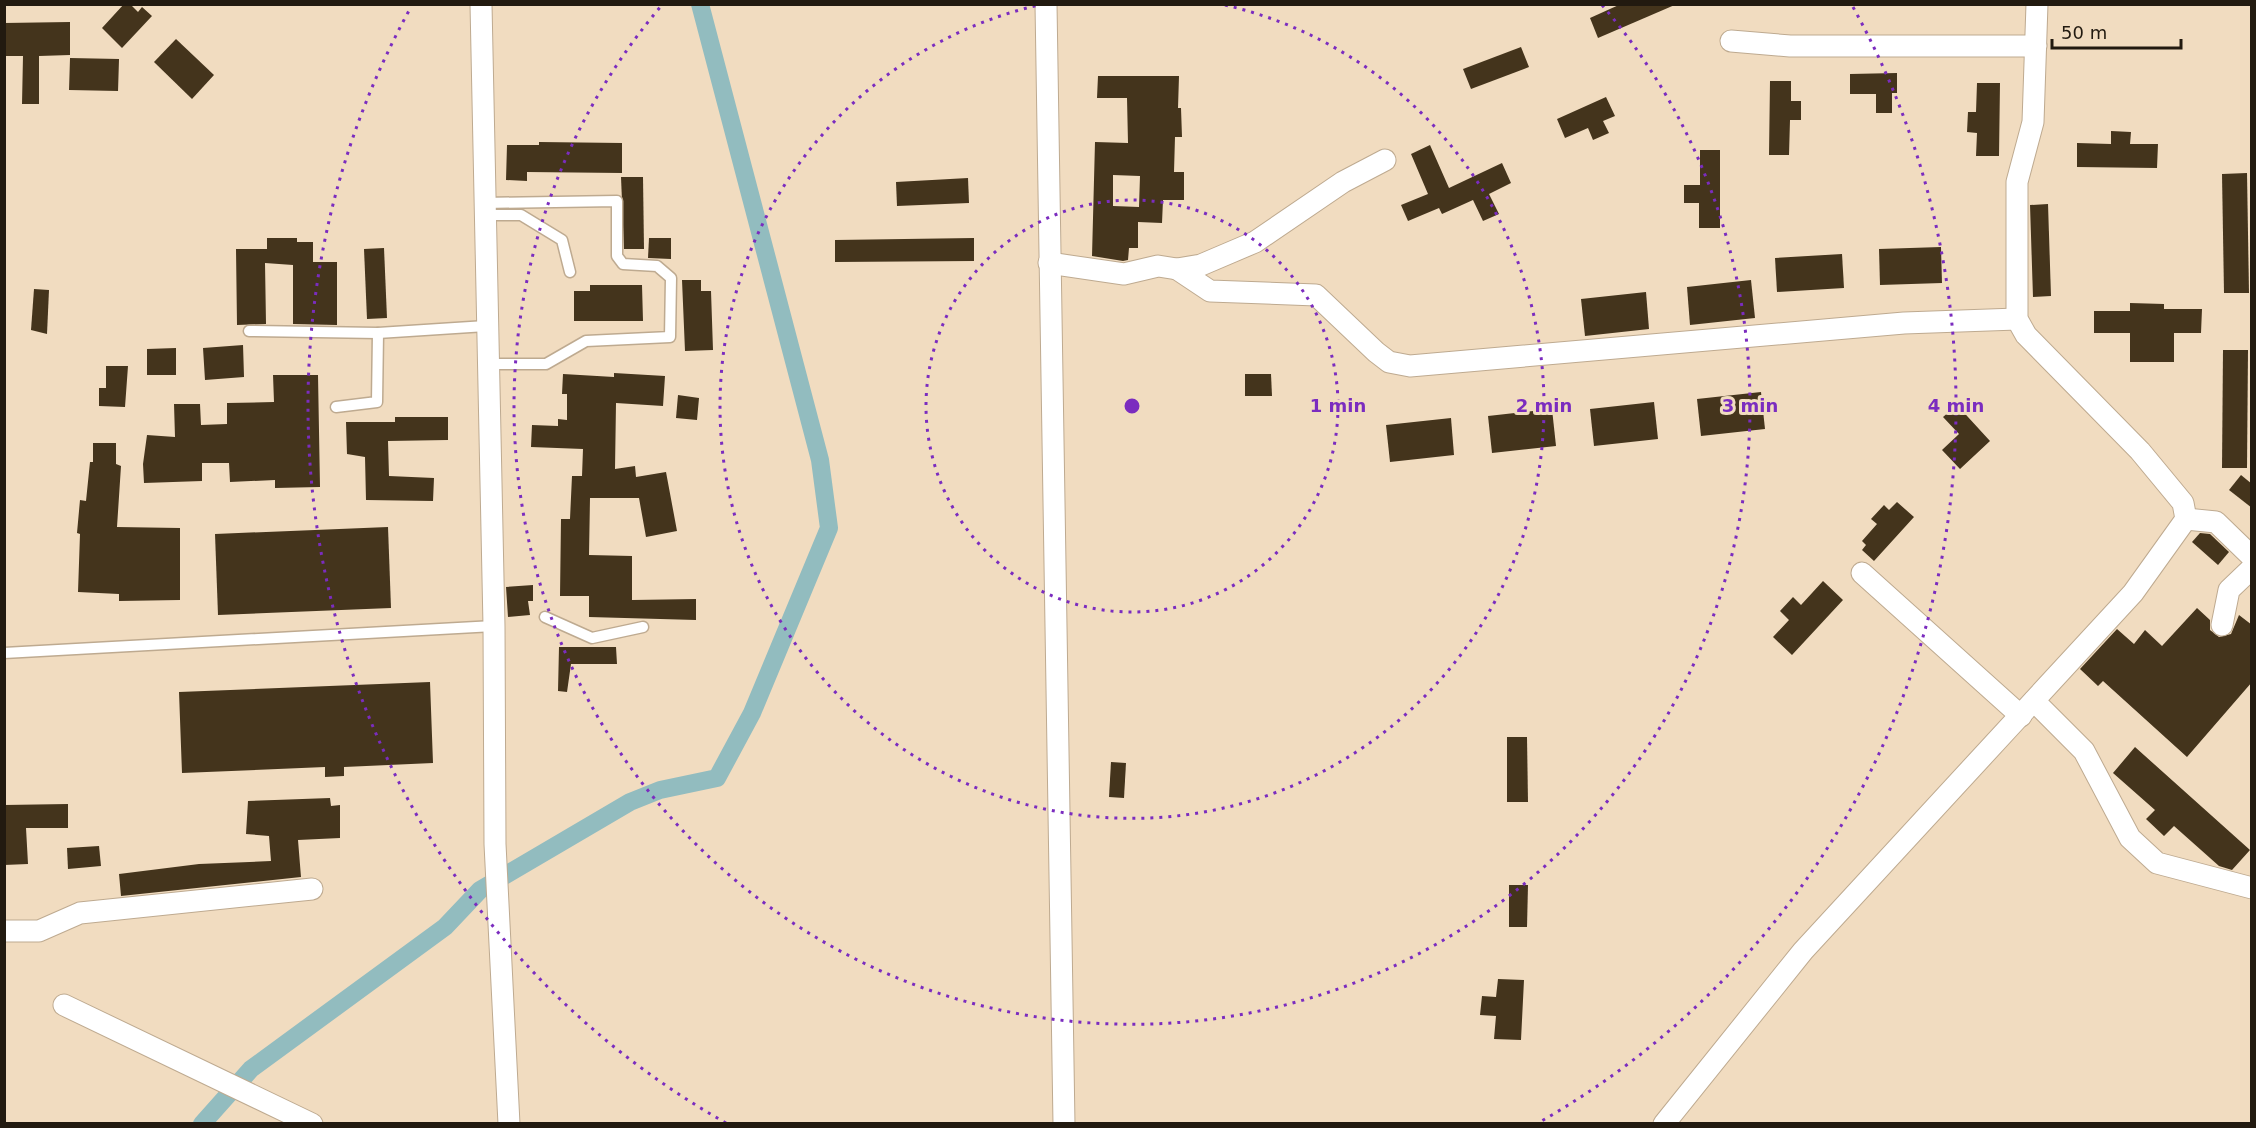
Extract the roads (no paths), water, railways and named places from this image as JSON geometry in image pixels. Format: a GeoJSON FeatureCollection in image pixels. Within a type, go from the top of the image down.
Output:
{"type":"FeatureCollection","features":[{"type":"Feature","properties":{"kind":"street"},"geometry":{"type":"LineString","coordinates":[[481,4],[483,209],[494,626],[495,844],[510,1124]]}},
{"type":"Feature","properties":{"kind":"street"},"geometry":{"type":"LineString","coordinates":[[1046,4],[1064,1124]]}},
{"type":"Feature","properties":{"kind":"street"},"geometry":{"type":"LineString","coordinates":[[1664,1124],[1803,951],[2133,593],[2186,519],[2183,503],[2140,451],[2026,335],[2017,319],[2017,183],[2033,122],[2037,4]]}},
{"type":"Feature","properties":{"kind":"street"},"geometry":{"type":"LineString","coordinates":[[1731,41],[1790,46],[2036,46]]}},
{"type":"Feature","properties":{"kind":"street"},"geometry":{"type":"LineString","coordinates":[[1049,263],[1124,274],[1158,266],[1177,269],[1201,265],[1255,242],[1343,182],[1385,160]]}},
{"type":"Feature","properties":{"kind":"street"},"geometry":{"type":"LineString","coordinates":[[1177,269],[1210,291],[1316,295],[1389,362],[1410,366],[1904,323],[2017,319]]}},
{"type":"Feature","properties":{"kind":"street"},"geometry":{"type":"LineString","coordinates":[[2186,519],[2216,522],[2252,557]]}},
{"type":"Feature","properties":{"kind":"street"},"geometry":{"type":"LineString","coordinates":[[2222,625],[2229,590],[2252,568]]}},
{"type":"Feature","properties":{"kind":"street"},"geometry":{"type":"LineString","coordinates":[[1862,573],[2028,709],[2084,751],[2130,838],[2157,863],[2252,888]]}},
{"type":"Feature","properties":{"kind":"street"},"geometry":{"type":"LineString","coordinates":[[4,931],[39,931],[80,913],[312,889]]}},
{"type":"Feature","properties":{"kind":"street"},"geometry":{"type":"LineString","coordinates":[[64,1005],[312,1124]]}},
{"type":"Feature","properties":{"kind":"lane"},"geometry":{"type":"LineString","coordinates":[[483,209],[617,201],[617,256],[623,264],[657,266],[671,278],[670,337],[586,341],[546,364],[487,364]]}},
{"type":"Feature","properties":{"kind":"lane"},"geometry":{"type":"LineString","coordinates":[[483,209],[521,214],[562,240],[570,272]]}},
{"type":"Feature","properties":{"kind":"lane"},"geometry":{"type":"LineString","coordinates":[[249,331],[378,333],[486,326]]}},
{"type":"Feature","properties":{"kind":"lane"},"geometry":{"type":"LineString","coordinates":[[336,407],[377,402],[378,333]]}},
{"type":"Feature","properties":{"kind":"lane"},"geometry":{"type":"LineString","coordinates":[[545,617],[592,638],[643,627]]}},
{"type":"Feature","properties":{"kind":"lane"},"geometry":{"type":"LineString","coordinates":[[4,653],[494,626]]}},
{"type":"Feature","properties":{"kind":"waterway"},"geometry":{"type":"LineString","coordinates":[[202,1124],[251,1069],[445,927],[480,890],[630,802],[660,790],[717,778],[752,713],[829,528],[820,460],[700,4]]}}]}
